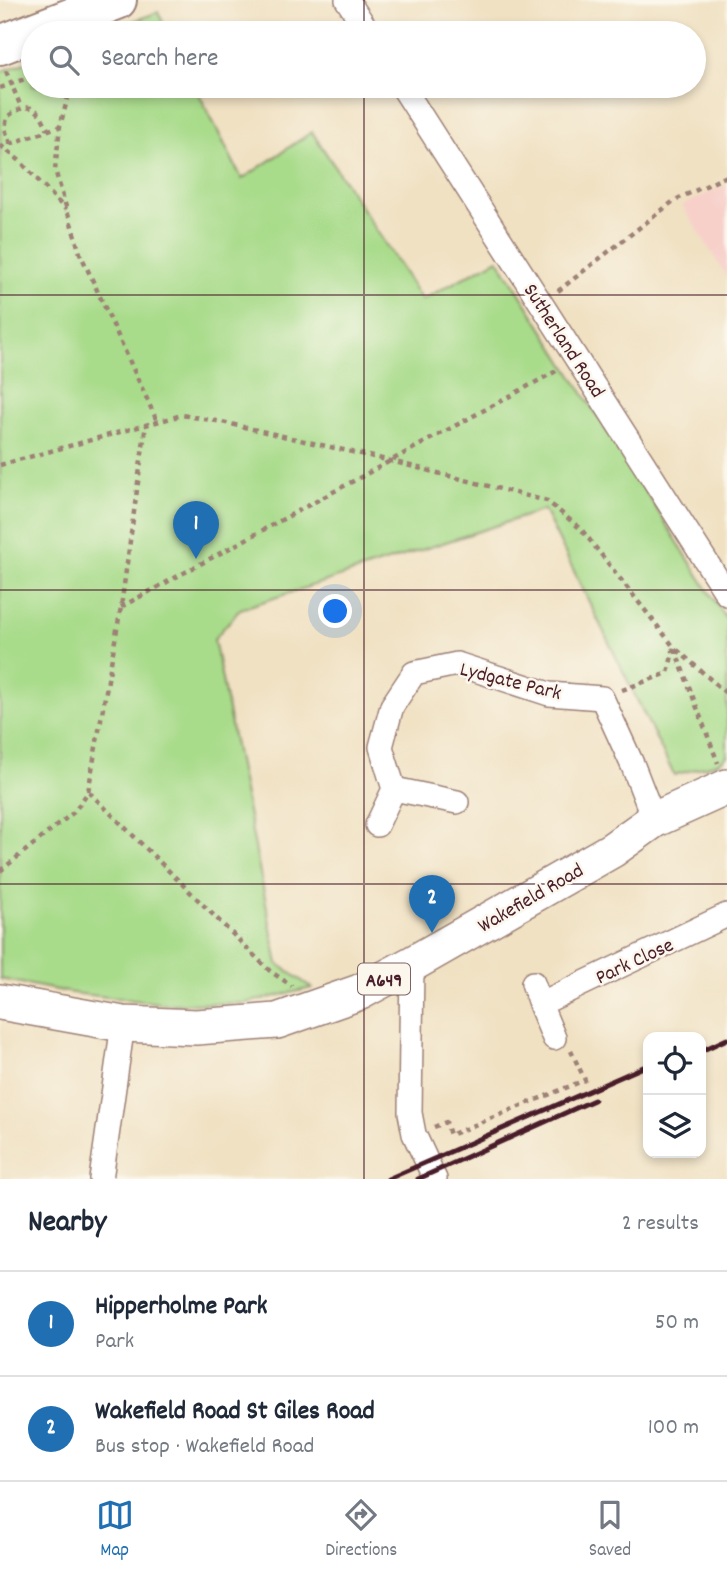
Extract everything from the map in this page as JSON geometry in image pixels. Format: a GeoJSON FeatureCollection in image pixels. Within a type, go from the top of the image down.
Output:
{"type":"FeatureCollection","features":[{"type":"Feature","properties":{"kind":"highway"},"geometry":{"type":"LineString","coordinates":[[73,21],[117,0]]}},
{"type":"Feature","properties":{"kind":"highway"},"geometry":{"type":"LineString","coordinates":[[2,55],[21,46]]}},
{"type":"Feature","properties":{"kind":"main road","name":"Wakefield Road"},"geometry":{"type":"LineString","coordinates":[[0,1002],[122,1024],[196,1027],[277,1021],[360,992],[612,850],[654,820],[725,781]]}},
{"type":"Feature","properties":{"kind":"street"},"geometry":{"type":"LineString","coordinates":[[347,0],[361,21]]}},
{"type":"Feature","properties":{"kind":"street","name":"Sutherland Road"},"geometry":{"type":"LineString","coordinates":[[410,98],[727,594]]}},
{"type":"Feature","properties":{"kind":"street","name":"Lydgate Park"},"geometry":{"type":"LineString","coordinates":[[394,789],[381,747],[392,706],[414,673],[457,664],[550,694],[602,698]]}},
{"type":"Feature","properties":{"kind":"street"},"geometry":{"type":"LineString","coordinates":[[602,698],[633,765],[654,820]]}},
{"type":"Feature","properties":{"kind":"street"},"geometry":{"type":"LineString","coordinates":[[377,825],[394,789],[457,802]]}},
{"type":"Feature","properties":{"kind":"street","name":"Park Close"},"geometry":{"type":"LineString","coordinates":[[554,1038],[537,993],[727,915]]}},
{"type":"Feature","properties":{"kind":"street"},"geometry":{"type":"LineString","coordinates":[[412,964],[410,1112],[414,1134],[435,1179]]}},
{"type":"Feature","properties":{"kind":"street"},"geometry":{"type":"LineString","coordinates":[[101,1179],[122,1024]]}},
{"type":"Feature","properties":{"kind":"path"},"geometry":{"type":"LineString","coordinates":[[2,55],[21,107]]}},
{"type":"Feature","properties":{"kind":"path"},"geometry":{"type":"LineString","coordinates":[[0,89],[21,81]]}},
{"type":"Feature","properties":{"kind":"path"},"geometry":{"type":"LineString","coordinates":[[66,98],[55,170],[66,210],[80,253],[157,421]]}},
{"type":"Feature","properties":{"kind":"path"},"geometry":{"type":"LineString","coordinates":[[10,144],[5,129],[7,117],[21,107],[32,108],[42,114],[48,130]]}},
{"type":"Feature","properties":{"kind":"path"},"geometry":{"type":"LineString","coordinates":[[1,146],[60,126]]}},
{"type":"Feature","properties":{"kind":"path"},"geometry":{"type":"LineString","coordinates":[[1,146],[20,161],[66,210]]}},
{"type":"Feature","properties":{"kind":"path"},"geometry":{"type":"LineString","coordinates":[[542,304],[675,200],[727,176]]}},
{"type":"Feature","properties":{"kind":"path"},"geometry":{"type":"LineString","coordinates":[[121,607],[577,360]]}},
{"type":"Feature","properties":{"kind":"path"},"geometry":{"type":"LineString","coordinates":[[0,465],[181,415],[391,460],[547,501],[581,529],[674,647],[727,694]]}},
{"type":"Feature","properties":{"kind":"path"},"geometry":{"type":"LineString","coordinates":[[0,871],[74,812],[88,791],[121,607],[146,424]]}},
{"type":"Feature","properties":{"kind":"path"},"geometry":{"type":"LineString","coordinates":[[602,698],[668,673],[674,647]]}},
{"type":"Feature","properties":{"kind":"path"},"geometry":{"type":"LineString","coordinates":[[674,647],[725,781]]}},
{"type":"Feature","properties":{"kind":"path"},"geometry":{"type":"LineString","coordinates":[[88,791],[270,971],[321,1007]]}},
{"type":"Feature","properties":{"kind":"path"},"geometry":{"type":"LineString","coordinates":[[414,1134],[446,1122],[450,1135],[586,1080],[567,1042],[554,1038]]}},
{"type":"Feature","properties":{"kind":"shaded area"},"geometry":{"type":"Polygon","coordinates":[[[727,185],[727,277],[682,205],[727,185]]]}},
{"type":"Feature","properties":{"kind":"green space"},"geometry":{"type":"Polygon","coordinates":[[[158,12],[162,21],[134,21],[158,12]]]}},
{"type":"Feature","properties":{"kind":"green space"},"geometry":{"type":"Polygon","coordinates":[[[21,64],[21,98],[201,98],[242,179],[312,132],[422,300],[498,259],[727,620],[727,756],[717,763],[674,775],[544,510],[240,609],[214,639],[278,964],[312,988],[246,1003],[168,1004],[72,993],[0,979],[0,72],[21,64]]]}},
{"type":"Feature","properties":{"kind":"railway"},"geometry":{"type":"LineString","coordinates":[[706,1049],[727,1039]]}},
{"type":"Feature","properties":{"kind":"railway"},"geometry":{"type":"LineString","coordinates":[[388,1179],[643,1067]]}},
{"type":"Feature","properties":{"kind":"railway"},"geometry":{"type":"LineString","coordinates":[[418,1179],[594,1100]]}},
{"type":"Feature","properties":{"kind":"place","name":"Hipperholme Park"},"geometry":{"type":"Point","coordinates":[196,559]}},
{"type":"Feature","properties":{"kind":"place","name":"Wakefield Road St Giles Road"},"geometry":{"type":"Point","coordinates":[432,933]}}]}
